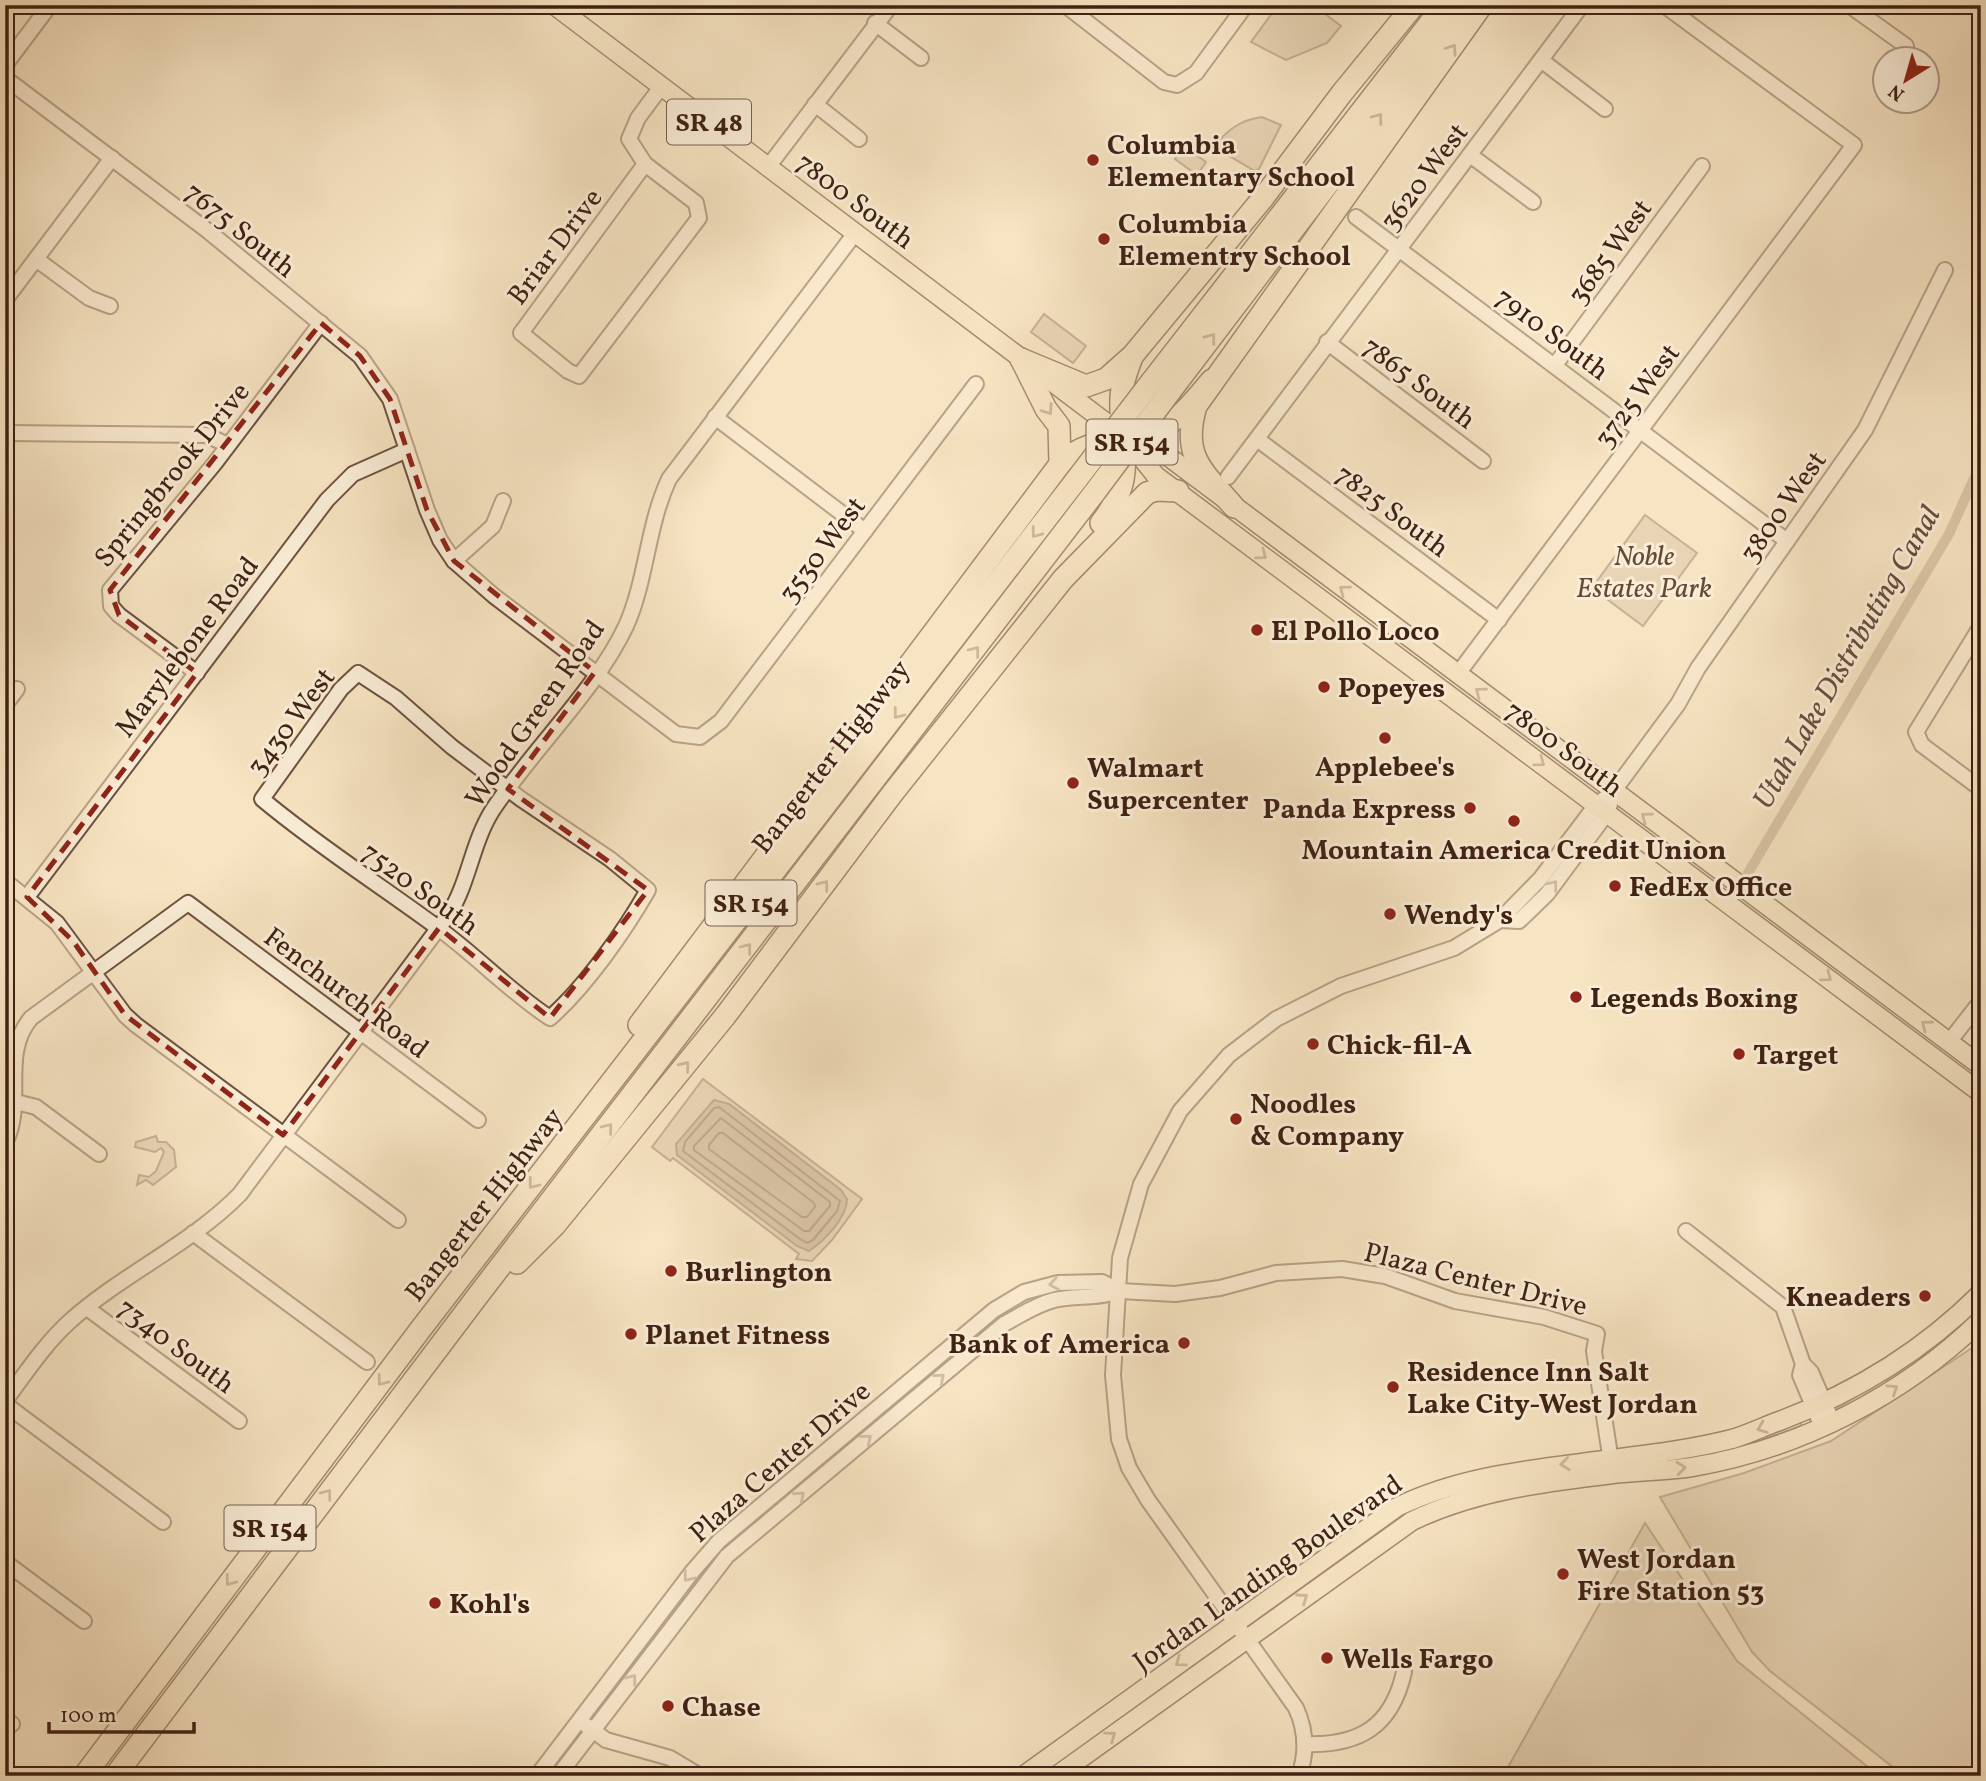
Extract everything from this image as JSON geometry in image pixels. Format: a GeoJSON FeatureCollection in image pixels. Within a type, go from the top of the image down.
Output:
{"type":"FeatureCollection","features":[{"type":"Feature","properties":{"kind":"highway"},"geometry":{"type":"LineString","coordinates":[[1021,359],[1086,386],[1106,379],[1133,355],[1263,198],[1342,93],[1414,5]]}},
{"type":"Feature","properties":{"kind":"highway","name":"Bangerter Highway"},"geometry":{"type":"LineString","coordinates":[[115,1776],[476,1298],[1095,492],[1161,387],[1444,5]]}},
{"type":"Feature","properties":{"kind":"highway","name":"Bangerter Highway"},"geometry":{"type":"LineString","coordinates":[[84,1776],[553,1159],[1077,479],[1161,387],[1464,5]]}},
{"type":"Feature","properties":{"kind":"highway"},"geometry":{"type":"LineString","coordinates":[[1234,507],[1197,464],[1191,449],[1189,430],[1196,406],[1482,5]]}},
{"type":"Feature","properties":{"kind":"highway"},"geometry":{"type":"LineString","coordinates":[[476,1298],[526,1255],[555,1224],[644,1116],[726,1015],[958,709],[1063,579],[1121,492],[1126,461],[1121,398],[1133,355]]}},
{"type":"Feature","properties":{"kind":"highway"},"geometry":{"type":"LineString","coordinates":[[1021,359],[1046,409],[1059,426],[1060,464]]}},
{"type":"Feature","properties":{"kind":"highway"},"geometry":{"type":"LineString","coordinates":[[553,1159],[634,1031],[1060,464],[1086,446],[1158,429],[1174,420],[1212,380]]}},
{"type":"Feature","properties":{"kind":"highway"},"geometry":{"type":"LineString","coordinates":[[1063,579],[1147,493],[1156,489],[1178,491]]}},
{"type":"Feature","properties":{"kind":"highway"},"geometry":{"type":"LineString","coordinates":[[132,1776],[242,1624],[286,1548]]}},
{"type":"Feature","properties":{"kind":"highway"},"geometry":{"type":"LineString","coordinates":[[73,1776],[118,1730]]}},
{"type":"Feature","properties":{"kind":"main road","name":"7800 South"},"geometry":{"type":"LineString","coordinates":[[554,5],[1125,437],[1169,457],[1981,1066]]}},
{"type":"Feature","properties":{"kind":"main road","name":"7800 South"},"geometry":{"type":"LineString","coordinates":[[1125,437],[1157,476],[1981,1093]]}},
{"type":"Feature","properties":{"kind":"main road"},"geometry":{"type":"LineString","coordinates":[[1730,904],[1739,902],[1755,908],[1789,934],[1797,937],[1802,934]]}},
{"type":"Feature","properties":{"kind":"main road","name":"Jordan Landing Boulevard"},"geometry":{"type":"LineString","coordinates":[[1056,1776],[1395,1531],[1426,1515],[1488,1495],[1735,1438],[1819,1405],[1908,1357],[1981,1293]]}},
{"type":"Feature","properties":{"kind":"main road","name":"Jordan Landing Boulevard"},"geometry":{"type":"LineString","coordinates":[[1023,1776],[1339,1546],[1397,1507],[1421,1495],[1475,1478],[1612,1467],[1692,1467],[1768,1448],[1828,1425],[1868,1405],[1920,1371],[1981,1320]]}},
{"type":"Feature","properties":{"kind":"street"},"geometry":{"type":"LineString","coordinates":[[768,167],[891,5]]}},
{"type":"Feature","properties":{"kind":"street"},"geometry":{"type":"LineString","coordinates":[[1065,5],[1164,82],[1181,84],[1196,73],[1246,5]]}},
{"type":"Feature","properties":{"kind":"street","name":"3620 West"},"geometry":{"type":"LineString","coordinates":[[1228,477],[1582,5]]}},
{"type":"Feature","properties":{"kind":"street","name":"3725 West"},"geometry":{"type":"LineString","coordinates":[[1457,675],[1854,145],[1664,5]]}},
{"type":"Feature","properties":{"kind":"street"},"geometry":{"type":"LineString","coordinates":[[1849,5],[1906,46]]}},
{"type":"Feature","properties":{"kind":"street"},"geometry":{"type":"LineString","coordinates":[[5,65],[47,7]]}},
{"type":"Feature","properties":{"kind":"street"},"geometry":{"type":"LineString","coordinates":[[876,23],[921,58]]}},
{"type":"Feature","properties":{"kind":"street"},"geometry":{"type":"LineString","coordinates":[[1541,60],[1605,109]]}},
{"type":"Feature","properties":{"kind":"street","name":"7675 South"},"geometry":{"type":"LineString","coordinates":[[5,78],[112,158],[360,356],[390,399],[427,510],[440,540],[454,561],[494,596],[676,734],[700,737]]}},
{"type":"Feature","properties":{"kind":"street"},"geometry":{"type":"LineString","coordinates":[[645,164],[632,147],[631,131],[661,87]]}},
{"type":"Feature","properties":{"kind":"street"},"geometry":{"type":"LineString","coordinates":[[815,104],[859,139]]}},
{"type":"Feature","properties":{"kind":"street"},"geometry":{"type":"LineString","coordinates":[[1470,155],[1534,202]]}},
{"type":"Feature","properties":{"kind":"street"},"geometry":{"type":"LineString","coordinates":[[5,300],[112,158]]}},
{"type":"Feature","properties":{"kind":"street","name":"Briar Drive"},"geometry":{"type":"LineString","coordinates":[[645,164],[692,199],[699,208],[699,218],[579,376],[558,364],[521,333],[645,164]]}},
{"type":"Feature","properties":{"kind":"street","name":"3685 West"},"geometry":{"type":"LineString","coordinates":[[1555,365],[1702,166]]}},
{"type":"Feature","properties":{"kind":"street","name":"7910 South"},"geometry":{"type":"LineString","coordinates":[[1356,217],[1787,541]]}},
{"type":"Feature","properties":{"kind":"street","name":"Wood Green Road"},"geometry":{"type":"LineString","coordinates":[[5,1402],[50,1342],[87,1308],[219,1215],[240,1194],[439,928],[458,899],[484,826],[508,789],[596,673],[627,623],[659,501],[669,479],[856,232]]}},
{"type":"Feature","properties":{"kind":"street"},"geometry":{"type":"LineString","coordinates":[[36,259],[89,298],[110,306]]}},
{"type":"Feature","properties":{"kind":"street","name":"3800 West"},"geometry":{"type":"LineString","coordinates":[[1305,1744],[1296,1708],[1148,1500],[1129,1468],[1119,1439],[1113,1375],[1124,1239],[1133,1205],[1152,1161],[1180,1111],[1229,1055],[1257,1031],[1310,1000],[1454,948],[1500,920],[1541,878],[1602,809],[1678,704],[1698,668],[1865,430],[1945,270]]}},
{"type":"Feature","properties":{"kind":"street","name":"Springbrook Drive"},"geometry":{"type":"LineString","coordinates":[[197,673],[118,615],[111,606],[110,590],[321,323]]}},
{"type":"Feature","properties":{"kind":"street","name":"7865 South"},"geometry":{"type":"LineString","coordinates":[[1327,342],[1483,461]]}},
{"type":"Feature","properties":{"kind":"street","name":"3530 West"},"geometry":{"type":"LineString","coordinates":[[700,737],[721,721],[976,384]]}},
{"type":"Feature","properties":{"kind":"street"},"geometry":{"type":"LineString","coordinates":[[715,416],[865,531]]}},
{"type":"Feature","properties":{"kind":"street"},"geometry":{"type":"LineString","coordinates":[[5,433],[206,435],[228,444]]}},
{"type":"Feature","properties":{"kind":"street","name":"7825 South"},"geometry":{"type":"LineString","coordinates":[[1257,439],[1499,620]]}},
{"type":"Feature","properties":{"kind":"street","name":"Marylebone Road"},"geometry":{"type":"LineString","coordinates":[[27,898],[338,487],[372,463],[407,450]]}},
{"type":"Feature","properties":{"kind":"street"},"geometry":{"type":"LineString","coordinates":[[454,561],[493,526],[503,500]]}},
{"type":"Feature","properties":{"kind":"street"},"geometry":{"type":"LineString","coordinates":[[1981,627],[1916,732],[1922,745],[1981,789]]}},
{"type":"Feature","properties":{"kind":"street","name":"3430 West"},"geometry":{"type":"LineString","coordinates":[[262,799],[341,690],[358,673],[396,698],[508,789]]}},
{"type":"Feature","properties":{"kind":"street"},"geometry":{"type":"LineString","coordinates":[[5,705],[18,689]]}},
{"type":"Feature","properties":{"kind":"street","name":"7520 South"},"geometry":{"type":"LineString","coordinates":[[262,799],[342,861],[439,928],[531,1006],[551,1018],[567,1003],[637,909],[648,890],[610,859],[554,824],[508,789]]}},
{"type":"Feature","properties":{"kind":"street"},"geometry":{"type":"LineString","coordinates":[[5,881],[57,923],[136,1025],[397,1220]]}},
{"type":"Feature","properties":{"kind":"street","name":"Fenchurch Road"},"geometry":{"type":"LineString","coordinates":[[95,972],[188,903],[478,1120]]}},
{"type":"Feature","properties":{"kind":"street"},"geometry":{"type":"LineString","coordinates":[[5,1143],[16,1102],[15,1045],[23,1027],[95,972]]}},
{"type":"Feature","properties":{"kind":"street"},"geometry":{"type":"LineString","coordinates":[[1949,1042],[1981,1001]]}},
{"type":"Feature","properties":{"kind":"street"},"geometry":{"type":"LineString","coordinates":[[16,1102],[36,1107],[99,1154]]}},
{"type":"Feature","properties":{"kind":"street"},"geometry":{"type":"LineString","coordinates":[[1686,1231],[1779,1302],[1791,1324],[1803,1364],[1811,1372],[1819,1405],[1828,1425]]}},
{"type":"Feature","properties":{"kind":"street"},"geometry":{"type":"LineString","coordinates":[[193,1233],[367,1362]]}},
{"type":"Feature","properties":{"kind":"street","name":"Plaza Center Drive"},"geometry":{"type":"LineString","coordinates":[[558,1776],[727,1556],[969,1353],[1004,1325],[1034,1307],[1076,1297],[1101,1298],[1120,1291],[1192,1293],[1276,1273],[1342,1269],[1385,1276],[1468,1304],[1573,1325],[1597,1334],[1594,1351],[1612,1467]]}},
{"type":"Feature","properties":{"kind":"street","name":"Plaza Center Drive"},"geometry":{"type":"LineString","coordinates":[[537,1776],[719,1541],[993,1310],[1024,1293],[1058,1283],[1102,1282],[1120,1291]]}},
{"type":"Feature","properties":{"kind":"street","name":"7340 South"},"geometry":{"type":"LineString","coordinates":[[87,1308],[239,1421]]}},
{"type":"Feature","properties":{"kind":"street"},"geometry":{"type":"LineString","coordinates":[[5,1402],[163,1522]]}},
{"type":"Feature","properties":{"kind":"street"},"geometry":{"type":"LineString","coordinates":[[5,1562],[85,1621]]}},
{"type":"Feature","properties":{"kind":"street"},"geometry":{"type":"LineString","coordinates":[[1299,1776],[1305,1744],[1342,1742],[1373,1727],[1393,1706],[1404,1672]]}},
{"type":"Feature","properties":{"kind":"street"},"geometry":{"type":"LineString","coordinates":[[580,1718],[592,1731],[606,1740],[675,1760],[700,1776]]}},
{"type":"Feature","properties":{"kind":"highlighted area"},"geometry":{"type":"Polygon","coordinates":[[[321,323],[360,356],[390,399],[427,510],[454,561],[595,672],[508,789],[648,890],[550,1018],[439,928],[283,1135],[125,1015],[73,941],[27,897],[197,673],[119,615],[110,590],[321,323]]]}},
{"type":"Feature","properties":{"kind":"green space"},"geometry":{"type":"Polygon","coordinates":[[[1278,5],[1313,5],[1341,26],[1327,43],[1286,60],[1251,42],[1278,5]]]}},
{"type":"Feature","properties":{"kind":"green space"},"geometry":{"type":"Polygon","coordinates":[[[1262,117],[1281,125],[1259,169],[1255,171],[1214,147],[1235,127],[1262,117]]]}},
{"type":"Feature","properties":{"kind":"green space"},"geometry":{"type":"Polygon","coordinates":[[[1184,146],[1206,162],[1197,175],[1175,159],[1184,146]]]}},
{"type":"Feature","properties":{"kind":"green space"},"geometry":{"type":"Polygon","coordinates":[[[1044,314],[1086,346],[1073,363],[1031,332],[1044,314]]]}},
{"type":"Feature","properties":{"kind":"green space","name":"Noble Estates Park"},"geometry":{"type":"Polygon","coordinates":[[[1645,515],[1697,553],[1643,626],[1592,588],[1645,515]]]}},
{"type":"Feature","properties":{"kind":"green space"},"geometry":{"type":"Polygon","coordinates":[[[703,1079],[862,1199],[832,1240],[812,1261],[796,1259],[799,1254],[673,1158],[670,1161],[652,1147],[703,1079]]]}},
{"type":"Feature","properties":{"kind":"green space"},"geometry":{"type":"Polygon","coordinates":[[[156,1136],[158,1142],[166,1142],[174,1150],[176,1167],[153,1185],[146,1180],[137,1185],[139,1175],[149,1177],[156,1171],[164,1152],[161,1148],[155,1152],[135,1147],[136,1142],[156,1136]]]}},
{"type":"Feature","properties":{"kind":"green space"},"geometry":{"type":"Polygon","coordinates":[[[1981,1300],[1980,1310],[1924,1362],[1848,1409],[1833,1411],[1902,1367],[1981,1300]]]}},
{"type":"Feature","properties":{"kind":"green space"},"geometry":{"type":"Polygon","coordinates":[[[1981,1342],[1981,1776],[1912,1776],[1898,1771],[1770,1671],[1752,1652],[1660,1497],[1744,1473],[1831,1441],[1981,1342]]]}},
{"type":"Feature","properties":{"kind":"green space"},"geometry":{"type":"Polygon","coordinates":[[[1801,1422],[1801,1426],[1726,1454],[1700,1457],[1801,1422]]]}},
{"type":"Feature","properties":{"kind":"green space"},"geometry":{"type":"Polygon","coordinates":[[[1463,1490],[1261,1621],[1260,1619],[1391,1517],[1463,1490]]]}},
{"type":"Feature","properties":{"kind":"green space"},"geometry":{"type":"Polygon","coordinates":[[[1645,1523],[1737,1661],[1879,1776],[1503,1776],[1645,1523]]]}},
{"type":"Feature","properties":{"kind":"green space"},"geometry":{"type":"Polygon","coordinates":[[[1169,1680],[1143,1705],[1044,1776],[1031,1776],[1169,1680]]]}},
{"type":"Feature","properties":{"kind":"water"},"geometry":{"type":"Polygon","coordinates":[[[714,1100],[729,1104],[841,1190],[847,1199],[839,1221],[828,1235],[809,1251],[797,1246],[677,1155],[676,1144],[714,1100]]]}},
{"type":"Feature","properties":{"kind":"waterway","name":"Utah Lake Distributing Canal"},"geometry":{"type":"LineString","coordinates":[[1748,873],[1949,534],[1981,463]]}},
{"type":"Feature","properties":{"kind":"place","name":"Columbia Elementary School"},"geometry":{"type":"Point","coordinates":[1093,160]}},
{"type":"Feature","properties":{"kind":"place","name":"Columbia Elementry School"},"geometry":{"type":"Point","coordinates":[1104,239]}},
{"type":"Feature","properties":{"kind":"place","name":"El Pollo Loco"},"geometry":{"type":"Point","coordinates":[1257,630]}},
{"type":"Feature","properties":{"kind":"place","name":"Popeyes"},"geometry":{"type":"Point","coordinates":[1324,687]}},
{"type":"Feature","properties":{"kind":"place","name":"Applebee's"},"geometry":{"type":"Point","coordinates":[1385,738]}},
{"type":"Feature","properties":{"kind":"place","name":"Walmart Supercenter"},"geometry":{"type":"Point","coordinates":[1073,783]}},
{"type":"Feature","properties":{"kind":"place","name":"Panda Express"},"geometry":{"type":"Point","coordinates":[1470,808]}},
{"type":"Feature","properties":{"kind":"place","name":"Mountain America Credit Union"},"geometry":{"type":"Point","coordinates":[1514,821]}},
{"type":"Feature","properties":{"kind":"place","name":"FedEx Office"},"geometry":{"type":"Point","coordinates":[1615,886]}},
{"type":"Feature","properties":{"kind":"place","name":"Wendy's"},"geometry":{"type":"Point","coordinates":[1390,914]}},
{"type":"Feature","properties":{"kind":"place","name":"Legends Boxing"},"geometry":{"type":"Point","coordinates":[1576,997]}},
{"type":"Feature","properties":{"kind":"place","name":"Chick-fil-A"},"geometry":{"type":"Point","coordinates":[1313,1044]}},
{"type":"Feature","properties":{"kind":"place","name":"Target"},"geometry":{"type":"Point","coordinates":[1739,1054]}},
{"type":"Feature","properties":{"kind":"place","name":"Noodles & Company"},"geometry":{"type":"Point","coordinates":[1236,1119]}},
{"type":"Feature","properties":{"kind":"place","name":"Burlington"},"geometry":{"type":"Point","coordinates":[671,1271]}},
{"type":"Feature","properties":{"kind":"place","name":"Kneaders"},"geometry":{"type":"Point","coordinates":[1925,1296]}},
{"type":"Feature","properties":{"kind":"place","name":"Planet Fitness"},"geometry":{"type":"Point","coordinates":[631,1334]}},
{"type":"Feature","properties":{"kind":"place","name":"Bank of America"},"geometry":{"type":"Point","coordinates":[1184,1343]}},
{"type":"Feature","properties":{"kind":"place","name":"Residence Inn Salt Lake City-West Jordan"},"geometry":{"type":"Point","coordinates":[1393,1387]}},
{"type":"Feature","properties":{"kind":"place","name":"West Jordan Fire Station 53"},"geometry":{"type":"Point","coordinates":[1563,1574]}},
{"type":"Feature","properties":{"kind":"place","name":"Kohl's"},"geometry":{"type":"Point","coordinates":[435,1603]}},
{"type":"Feature","properties":{"kind":"place","name":"Wells Fargo"},"geometry":{"type":"Point","coordinates":[1327,1658]}},
{"type":"Feature","properties":{"kind":"place","name":"Chase"},"geometry":{"type":"Point","coordinates":[668,1706]}}]}
